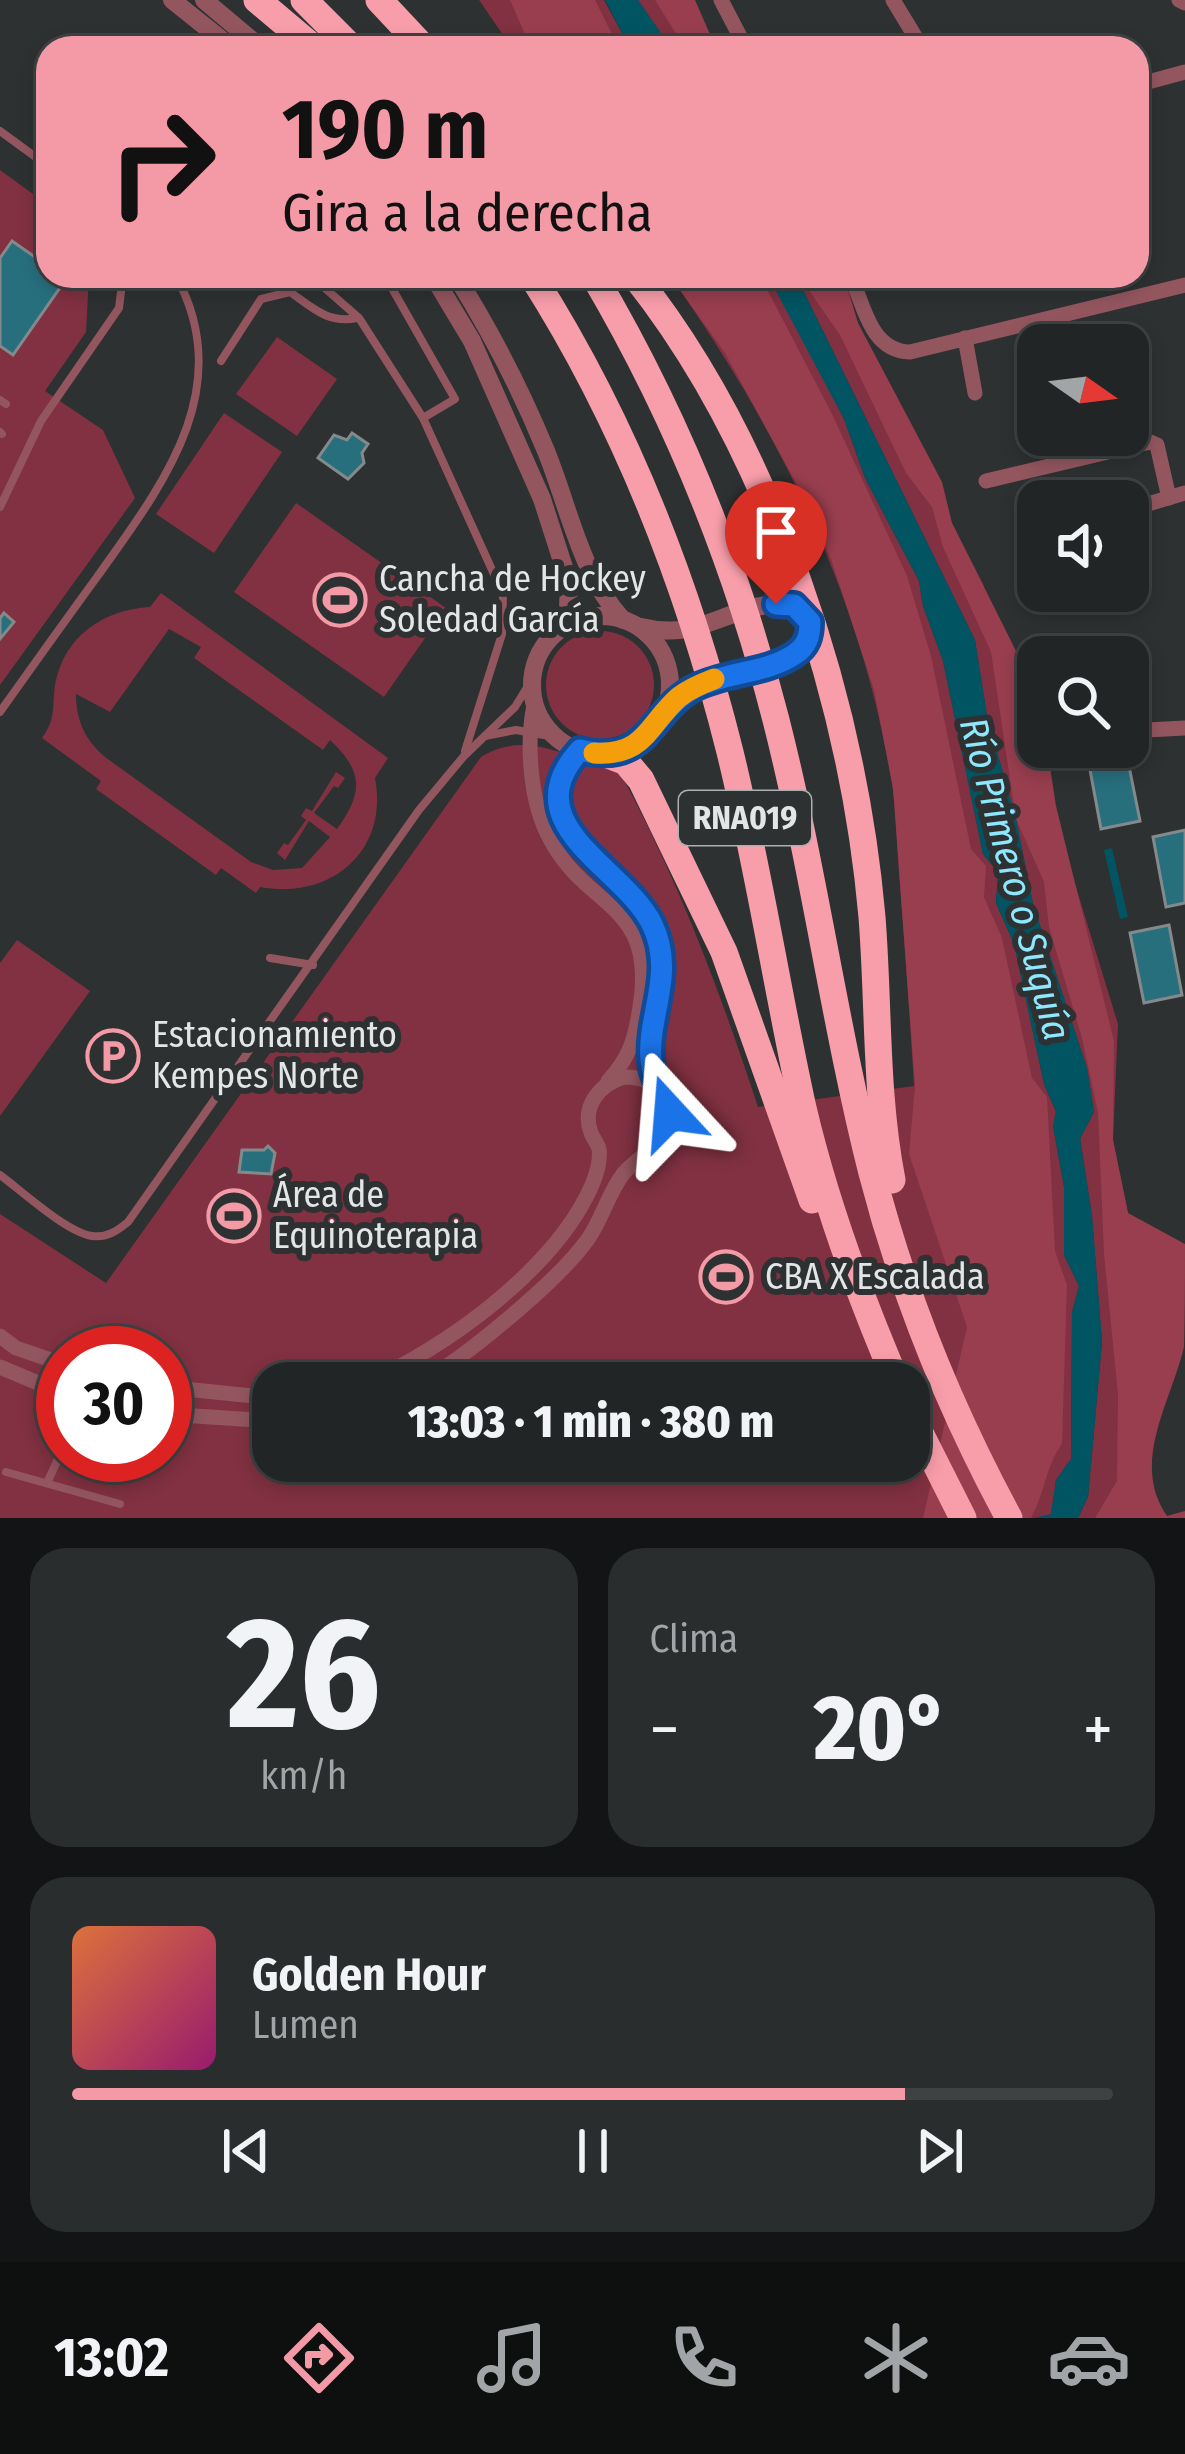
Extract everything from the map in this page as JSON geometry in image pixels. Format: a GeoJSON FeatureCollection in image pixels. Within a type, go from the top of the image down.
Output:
{"type":"FeatureCollection","features":[{"type":"Feature","properties":{"kind":"highway"},"geometry":{"type":"LineString","coordinates":[[257,0],[300,36]]}},
{"type":"Feature","properties":{"kind":"highway"},"geometry":{"type":"LineString","coordinates":[[304,0],[340,36]]}},
{"type":"Feature","properties":{"kind":"highway"},"geometry":{"type":"LineString","coordinates":[[380,1],[413,36]]}},
{"type":"Feature","properties":{"kind":"highway","name":"RNA019"},"geometry":{"type":"LineString","coordinates":[[539,288],[613,420],[656,515],[696,630],[742,804],[804,1112],[846,1253],[888,1362]]}},
{"type":"Feature","properties":{"kind":"highway","name":"RNA019"},"geometry":{"type":"LineString","coordinates":[[601,288],[648,371],[688,458],[752,633],[792,788],[872,1173],[934,1360],[1009,1518]]}},
{"type":"Feature","properties":{"kind":"highway"},"geometry":{"type":"LineString","coordinates":[[643,288],[713,388],[752,465],[810,622],[855,797],[868,880],[885,1144],[934,1360]]}},
{"type":"Feature","properties":{"kind":"highway"},"geometry":{"type":"LineString","coordinates":[[593,752],[626,762],[641,780],[685,865],[738,988],[841,1286],[885,1362]]}},
{"type":"Feature","properties":{"kind":"highway"},"geometry":{"type":"LineString","coordinates":[[963,1426],[1026,1518]]}},
{"type":"Feature","properties":{"kind":"highway"},"geometry":{"type":"LineString","coordinates":[[930,1456],[963,1518]]}},
{"type":"Feature","properties":{"kind":"highway"},"geometry":{"type":"LineString","coordinates":[[930,1459],[952,1518]]}},
{"type":"Feature","properties":{"kind":"street"},"geometry":{"type":"LineString","coordinates":[[172,0],[217,36]]}},
{"type":"Feature","properties":{"kind":"street"},"geometry":{"type":"LineString","coordinates":[[204,0],[246,36]]}},
{"type":"Feature","properties":{"kind":"street"},"geometry":{"type":"LineString","coordinates":[[721,0],[740,36]]}},
{"type":"Feature","properties":{"kind":"street"},"geometry":{"type":"LineString","coordinates":[[893,0],[915,36]]}},
{"type":"Feature","properties":{"kind":"street"},"geometry":{"type":"LineString","coordinates":[[1149,82],[1185,72]]}},
{"type":"Feature","properties":{"kind":"street"},"geometry":{"type":"LineString","coordinates":[[856,288],[878,340],[893,352],[1185,285]]}},
{"type":"Feature","properties":{"kind":"street"},"geometry":{"type":"LineString","coordinates":[[410,1362],[534,1266],[582,1203],[595,1178],[599,1155],[589,1113],[634,1043],[642,996],[641,949],[619,915],[550,842],[540,817],[529,730],[534,705],[531,681],[539,652],[561,628],[569,583],[542,499],[472,340],[440,288]]}},
{"type":"Feature","properties":{"kind":"street"},"geometry":{"type":"LineString","coordinates":[[463,288],[494,337],[533,421],[593,582],[629,623],[653,639],[669,668],[671,689],[664,715]]}},
{"type":"Feature","properties":{"kind":"street"},"geometry":{"type":"LineString","coordinates":[[965,338],[975,394]]}},
{"type":"Feature","properties":{"kind":"street"},"geometry":{"type":"LineString","coordinates":[[986,481],[1150,442],[1157,445],[1177,496]]}},
{"type":"Feature","properties":{"kind":"street"},"geometry":{"type":"LineString","coordinates":[[446,1362],[557,1276],[587,1240],[625,1173],[662,1144],[670,1124],[650,1064],[662,990],[656,933],[638,903],[573,838],[559,800],[566,766],[593,752],[639,743],[692,688],[792,656],[809,638],[810,622],[794,605],[776,604],[686,630],[662,632],[600,616],[561,628]]}},
{"type":"Feature","properties":{"kind":"street"},"geometry":{"type":"LineString","coordinates":[[534,705],[555,737],[593,752]]}},
{"type":"Feature","properties":{"kind":"street"},"geometry":{"type":"LineString","coordinates":[[1149,730],[1185,728]]}},
{"type":"Feature","properties":{"kind":"street"},"geometry":{"type":"LineString","coordinates":[[604,1085],[634,1077],[662,1092]]}},
{"type":"Feature","properties":{"kind":"street"},"geometry":{"type":"LineString","coordinates":[[597,1143],[618,1158],[643,1157]]}},
{"type":"Feature","properties":{"kind":"street"},"geometry":{"type":"LineString","coordinates":[[0,1336],[36,1355]]}},
{"type":"Feature","properties":{"kind":"street"},"geometry":{"type":"LineString","coordinates":[[0,1367],[36,1382]]}},
{"type":"Feature","properties":{"kind":"street"},"geometry":{"type":"LineString","coordinates":[[192,1390],[252,1396]]}},
{"type":"Feature","properties":{"kind":"street"},"geometry":{"type":"LineString","coordinates":[[192,1416],[252,1420]]}},
{"type":"Feature","properties":{"kind":"lane"},"geometry":{"type":"LineString","coordinates":[[0,130],[36,157]]}},
{"type":"Feature","properties":{"kind":"lane"},"geometry":{"type":"LineString","coordinates":[[0,507],[40,421],[119,308],[122,288]]}},
{"type":"Feature","properties":{"kind":"lane"},"geometry":{"type":"LineString","coordinates":[[0,712],[182,447],[196,396],[199,358],[194,321],[181,288]]}},
{"type":"Feature","properties":{"kind":"lane"},"geometry":{"type":"LineString","coordinates":[[331,288],[359,318],[423,418],[503,594],[502,634],[464,756]]}},
{"type":"Feature","properties":{"kind":"lane"},"geometry":{"type":"LineString","coordinates":[[393,288],[454,399],[423,418]]}},
{"type":"Feature","properties":{"kind":"lane"},"geometry":{"type":"LineString","coordinates":[[221,361],[261,299],[290,292],[329,319],[359,318]]}},
{"type":"Feature","properties":{"kind":"lane"},"geometry":{"type":"LineString","coordinates":[[0,1175],[76,1230],[94,1236],[113,1234],[128,1222],[419,811],[464,756],[515,707],[531,681]]}},
{"type":"Feature","properties":{"kind":"lane"},"geometry":{"type":"LineString","coordinates":[[483,736],[529,730],[555,737]]}},
{"type":"Feature","properties":{"kind":"lane"},"geometry":{"type":"LineString","coordinates":[[270,958],[314,965]]}},
{"type":"Feature","properties":{"kind":"lane"},"geometry":{"type":"LineString","coordinates":[[5,1472],[120,1504]]}},
{"type":"Feature","properties":{"kind":"shaded area"},"geometry":{"type":"Polygon","coordinates":[[[479,0],[604,0],[624,36],[504,36],[479,0]]]}},
{"type":"Feature","properties":{"kind":"shaded area"},"geometry":{"type":"Polygon","coordinates":[[[510,0],[595,0],[613,36],[526,36],[510,0]]]}},
{"type":"Feature","properties":{"kind":"shaded area"},"geometry":{"type":"Polygon","coordinates":[[[638,0],[683,0],[704,36],[663,36],[638,0]]]}},
{"type":"Feature","properties":{"kind":"shaded area"},"geometry":{"type":"Polygon","coordinates":[[[655,0],[695,0],[711,36],[678,36],[655,0]]]}},
{"type":"Feature","properties":{"kind":"shaded area"},"geometry":{"type":"Polygon","coordinates":[[[0,170],[36,196],[36,288],[88,288],[86,332],[45,391],[103,430],[135,498],[0,685],[0,170]]]}},
{"type":"Feature","properties":{"kind":"shaded area"},"geometry":{"type":"Polygon","coordinates":[[[678,288],[776,288],[919,581],[943,661],[983,854],[998,872],[996,903],[1014,944],[1044,1084],[1056,1112],[1053,1126],[1064,1187],[1064,1255],[1079,1286],[1072,1312],[1071,1459],[1056,1480],[1051,1515],[0,1518],[0,1214],[106,1283],[481,757],[515,745],[532,746],[618,769],[696,935],[758,1107],[914,1086],[895,809],[878,715],[837,582],[780,455],[678,288]]]}},
{"type":"Feature","properties":{"kind":"shaded area"},"geometry":{"type":"Polygon","coordinates":[[[679,288],[766,288],[832,414],[907,576],[931,656],[971,849],[986,866],[984,897],[1002,938],[1032,1078],[1047,1097],[1055,1251],[1067,1285],[1062,1444],[1031,1518],[923,1518],[967,1327],[909,1154],[915,1086],[893,788],[874,690],[831,559],[795,481],[725,353],[679,288]]]}},
{"type":"Feature","properties":{"kind":"shaded area"},"geometry":{"type":"Polygon","coordinates":[[[802,288],[831,288],[983,584],[1017,695],[1017,768],[1039,768],[1118,1024],[1113,1140],[1128,1213],[1179,1321],[1112,1518],[1078,1518],[1088,1497],[1102,1342],[1080,1138],[1094,1112],[1087,1068],[1033,904],[1016,819],[987,716],[975,640],[802,288]]]}},
{"type":"Feature","properties":{"kind":"shaded area"},"geometry":{"type":"Polygon","coordinates":[[[807,288],[848,288],[858,323],[942,482],[952,523],[1017,653],[1017,768],[1050,768],[1114,1041],[1113,1140],[1128,1213],[1185,1244],[1184,1347],[1157,1432],[1152,1475],[1167,1516],[1185,1511],[1185,1518],[1095,1518],[1117,1481],[1118,1394],[1104,1254],[1098,1113],[1082,1038],[1049,927],[1044,882],[1016,819],[991,652],[943,547],[932,507],[906,473],[840,335],[807,288]]]}},
{"type":"Feature","properties":{"kind":"shaded area"},"geometry":{"type":"Polygon","coordinates":[[[277,337],[337,379],[297,436],[236,394],[277,337]]]}},
{"type":"Feature","properties":{"kind":"shaded area"},"geometry":{"type":"Polygon","coordinates":[[[224,413],[282,452],[214,553],[156,514],[224,413]]]}},
{"type":"Feature","properties":{"kind":"shaded area","name":"Cancha de Hockey Soledad García"},"geometry":{"type":"Polygon","coordinates":[[[296,503],[446,608],[384,697],[234,592],[296,503]]]}},
{"type":"Feature","properties":{"kind":"shaded area"},"geometry":{"type":"Polygon","coordinates":[[[161,593],[388,758],[375,778],[373,828],[349,865],[310,886],[260,887],[256,893],[221,868],[216,875],[96,789],[101,781],[42,738],[51,719],[60,668],[77,640],[102,620],[150,607],[161,593]],[[169,629],[110,712],[76,694],[83,729],[105,757],[251,862],[273,870],[302,868],[330,837],[309,821],[285,860],[277,853],[284,843],[288,845],[306,820],[301,816],[306,808],[312,811],[336,772],[345,778],[314,813],[337,829],[355,793],[349,762],[330,740],[323,750],[194,658],[201,647],[169,629]]]}},
{"type":"Feature","properties":{"kind":"shaded area"},"geometry":{"type":"Polygon","coordinates":[[[600,631],[621,635],[639,646],[650,664],[654,685],[650,706],[639,724],[621,735],[600,739],[579,735],[561,724],[550,706],[546,685],[550,664],[561,646],[579,635],[600,631]]]}},
{"type":"Feature","properties":{"kind":"shaded area"},"geometry":{"type":"Polygon","coordinates":[[[17,940],[90,991],[0,1116],[0,963],[17,940]]]}},
{"type":"Feature","properties":{"kind":"water"},"geometry":{"type":"Polygon","coordinates":[[[605,0],[638,0],[663,36],[624,36],[605,0]]]}},
{"type":"Feature","properties":{"kind":"water","name":"Río Primero o Suquía"},"geometry":{"type":"Polygon","coordinates":[[[774,288],[802,288],[975,640],[987,716],[1016,819],[1033,904],[1087,1068],[1094,1112],[1080,1139],[1092,1216],[1102,1342],[1088,1497],[1078,1518],[1034,1518],[1051,1514],[1056,1480],[1071,1459],[1072,1312],[1079,1286],[1064,1255],[1064,1187],[1053,1126],[1056,1111],[1044,1084],[1014,944],[996,903],[998,872],[983,854],[943,661],[919,581],[865,478],[844,419],[774,288]]]}},
{"type":"Feature","properties":{"kind":"water"},"geometry":{"type":"Polygon","coordinates":[[[1112,848],[1128,917],[1120,919],[1104,850],[1112,848]]]}},
{"type":"Feature","properties":{"kind":"building"},"geometry":{"type":"Polygon","coordinates":[[[12,241],[36,258],[36,288],[60,288],[13,355],[0,346],[0,258],[12,241]]]}},
{"type":"Feature","properties":{"kind":"building"},"geometry":{"type":"Polygon","coordinates":[[[352,433],[368,444],[362,453],[364,463],[348,479],[318,458],[334,435],[347,440],[352,433]]]}},
{"type":"Feature","properties":{"kind":"building"},"geometry":{"type":"Polygon","coordinates":[[[4,613],[14,622],[0,639],[0,618],[4,613]]]}},
{"type":"Feature","properties":{"kind":"building"},"geometry":{"type":"Polygon","coordinates":[[[1090,768],[1129,768],[1140,821],[1101,829],[1090,768]]]}},
{"type":"Feature","properties":{"kind":"building"},"geometry":{"type":"Polygon","coordinates":[[[1185,830],[1185,903],[1166,907],[1153,837],[1185,830]]]}},
{"type":"Feature","properties":{"kind":"building"},"geometry":{"type":"Polygon","coordinates":[[[1169,925],[1182,995],[1144,1003],[1130,933],[1169,925]]]}},
{"type":"Feature","properties":{"kind":"building"},"geometry":{"type":"Polygon","coordinates":[[[268,1146],[275,1153],[271,1174],[239,1172],[242,1150],[268,1146]]]}},
{"type":"Feature","properties":{"kind":"slow traffic"},"geometry":{"type":"LineString","coordinates":[[594,753],[619,752],[639,743],[675,701],[714,679]]}},
{"type":"Feature","properties":{"kind":"place","name":"Cancha de Hockey Soledad García"},"geometry":{"type":"Point","coordinates":[340,600]}},
{"type":"Feature","properties":{"kind":"place","name":"Estacionamiento Kempes Norte"},"geometry":{"type":"Point","coordinates":[113,1056]}},
{"type":"Feature","properties":{"kind":"place","name":"Área de Equinoterapia"},"geometry":{"type":"Point","coordinates":[234,1216]}},
{"type":"Feature","properties":{"kind":"place","name":"CBA X Escalada"},"geometry":{"type":"Point","coordinates":[726,1277]}},
{"type":"Feature","properties":{"kind":"route"},"geometry":{"type":"LineString","coordinates":[[670,1113],[650,1064],[662,990],[656,933],[638,903],[573,838],[563,818],[560,782],[580,750],[605,754],[639,743],[692,688],[783,660],[800,650],[809,638],[810,622],[794,605],[776,604]]}}]}
